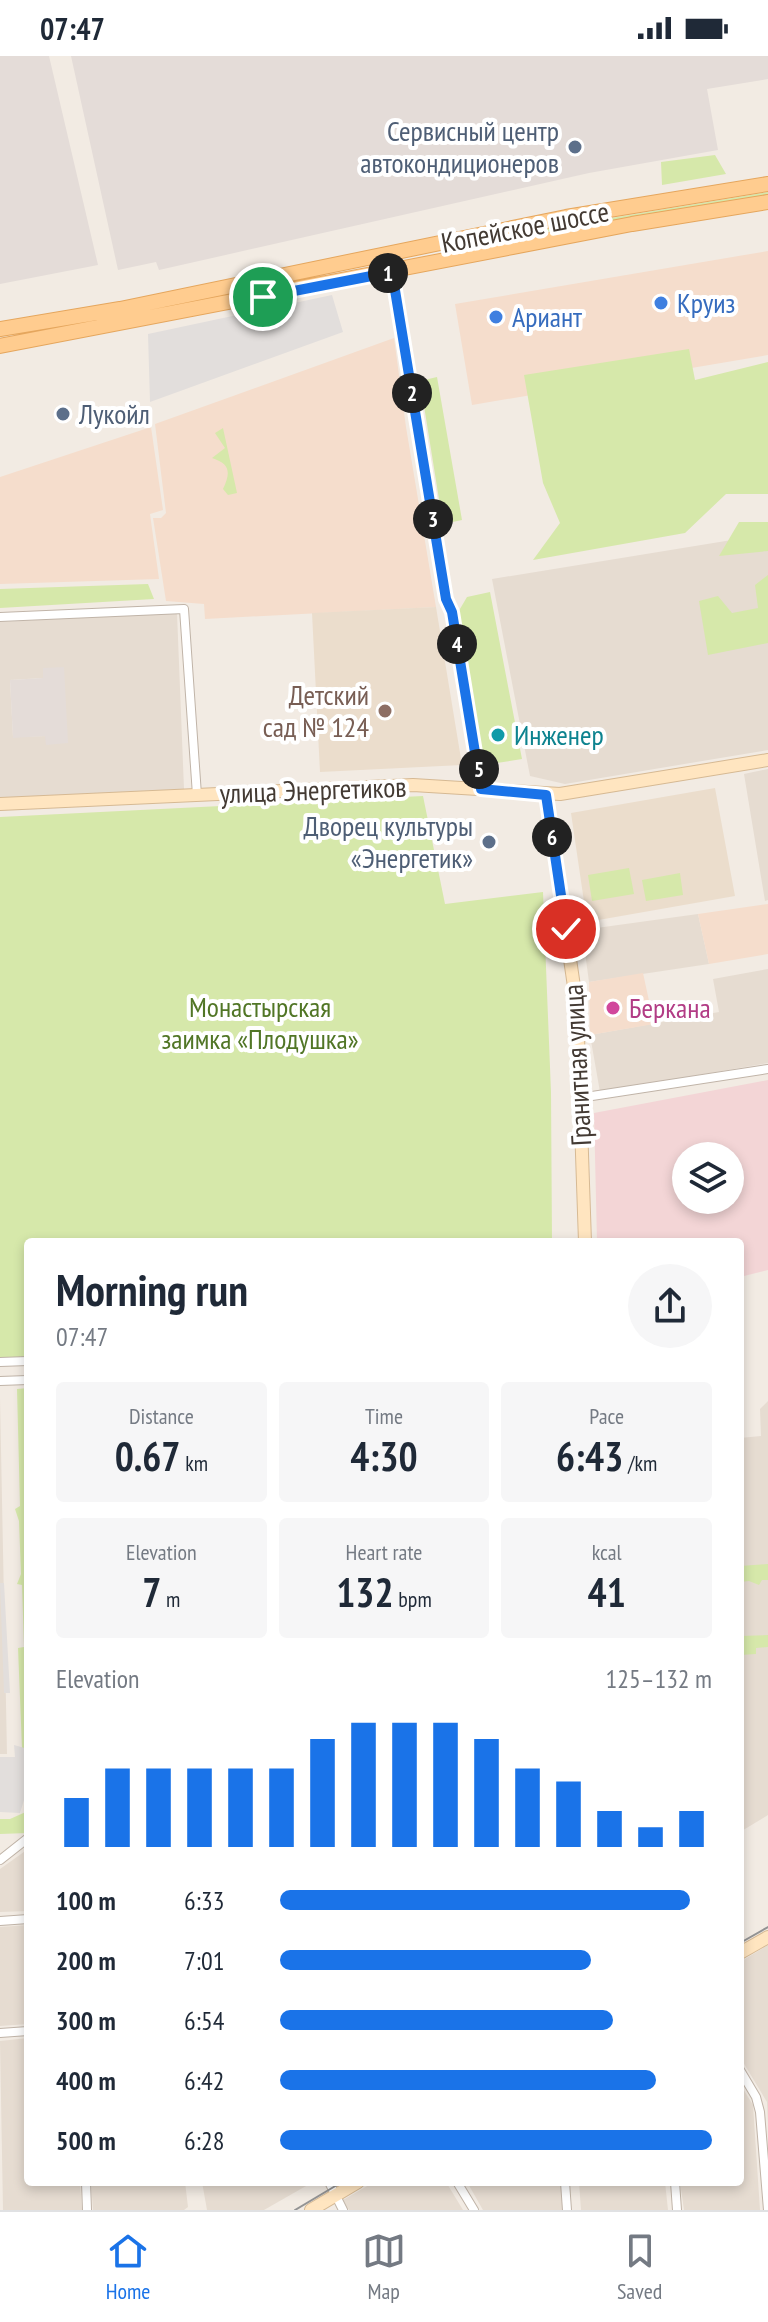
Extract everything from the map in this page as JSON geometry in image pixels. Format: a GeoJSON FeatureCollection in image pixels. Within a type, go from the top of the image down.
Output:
{"type":"FeatureCollection","features":[{"type":"Feature","properties":{"kind":"main road","name":"Копейское шоссе"},"geometry":{"type":"LineString","coordinates":[[0,329],[135,306],[566,217],[768,184]]}},
{"type":"Feature","properties":{"kind":"main road","name":"Копейское шоссе"},"geometry":{"type":"LineString","coordinates":[[0,346],[632,224],[768,202]]}},
{"type":"Feature","properties":{"kind":"main road"},"geometry":{"type":"LineString","coordinates":[[389,254],[392,272]]}},
{"type":"Feature","properties":{"kind":"street"},"geometry":{"type":"LineString","coordinates":[[392,272],[481,789]]}},
{"type":"Feature","properties":{"kind":"street"},"geometry":{"type":"LineString","coordinates":[[0,617],[184,609],[197,795]]}},
{"type":"Feature","properties":{"kind":"street","name":"улица Энергетиков"},"geometry":{"type":"LineString","coordinates":[[0,804],[413,785],[546,795],[768,760]]}},
{"type":"Feature","properties":{"kind":"street","name":"Гранитная улица"},"geometry":{"type":"LineString","coordinates":[[546,795],[577,1007],[585,1238]]}},
{"type":"Feature","properties":{"kind":"street"},"geometry":{"type":"LineString","coordinates":[[579,1098],[768,1069]]}},
{"type":"Feature","properties":{"kind":"street"},"geometry":{"type":"LineString","coordinates":[[0,1362],[24,1361]]}},
{"type":"Feature","properties":{"kind":"street"},"geometry":{"type":"LineString","coordinates":[[0,1381],[24,1380]]}},
{"type":"Feature","properties":{"kind":"street"},"geometry":{"type":"LineString","coordinates":[[0,1860],[24,1841]]}},
{"type":"Feature","properties":{"kind":"street"},"geometry":{"type":"LineString","coordinates":[[0,1921],[24,1919]]}},
{"type":"Feature","properties":{"kind":"street"},"geometry":{"type":"LineString","coordinates":[[744,1951],[768,1937]]}},
{"type":"Feature","properties":{"kind":"street"},"geometry":{"type":"LineString","coordinates":[[0,2033],[24,2031]]}},
{"type":"Feature","properties":{"kind":"street"},"geometry":{"type":"LineString","coordinates":[[744,2077],[759,2104],[768,2210]]}},
{"type":"Feature","properties":{"kind":"street"},"geometry":{"type":"LineString","coordinates":[[86,2186],[87,2210]]}},
{"type":"Feature","properties":{"kind":"street"},"geometry":{"type":"LineString","coordinates":[[331,2186],[343,2210]]}},
{"type":"Feature","properties":{"kind":"street"},"geometry":{"type":"LineString","coordinates":[[311,2210],[351,2186]]}},
{"type":"Feature","properties":{"kind":"street"},"geometry":{"type":"LineString","coordinates":[[459,2186],[474,2210]]}},
{"type":"Feature","properties":{"kind":"street"},"geometry":{"type":"LineString","coordinates":[[565,2186],[567,2210]]}},
{"type":"Feature","properties":{"kind":"street"},"geometry":{"type":"LineString","coordinates":[[675,2186],[677,2210]]}},
{"type":"Feature","properties":{"kind":"shaded area"},"geometry":{"type":"Polygon","coordinates":[[[0,56],[49,56],[98,265],[0,284],[0,56]]]}},
{"type":"Feature","properties":{"kind":"shaded area"},"geometry":{"type":"Polygon","coordinates":[[[71,56],[768,56],[768,79],[707,89],[718,150],[589,173],[159,270],[156,262],[118,270],[71,56]]]}},
{"type":"Feature","properties":{"kind":"shaded area"},"geometry":{"type":"Polygon","coordinates":[[[768,251],[768,355],[472,405],[455,304],[768,251]]]}},
{"type":"Feature","properties":{"kind":"shaded area"},"geometry":{"type":"Polygon","coordinates":[[[332,295],[343,332],[150,402],[148,334],[332,295]]]}},
{"type":"Feature","properties":{"kind":"shaded area"},"geometry":{"type":"Polygon","coordinates":[[[394,338],[436,607],[205,619],[204,604],[166,601],[153,518],[161,518],[166,513],[155,424],[394,338]]]}},
{"type":"Feature","properties":{"kind":"shaded area"},"geometry":{"type":"Polygon","coordinates":[[[151,427],[163,510],[150,514],[159,579],[0,584],[0,477],[151,427]]]}},
{"type":"Feature","properties":{"kind":"shaded area"},"geometry":{"type":"Polygon","coordinates":[[[768,534],[768,750],[565,784],[530,776],[492,579],[768,534]]]}},
{"type":"Feature","properties":{"kind":"shaded area","name":"Детский сад № 124"},"geometry":{"type":"Polygon","coordinates":[[[436,607],[462,765],[320,772],[312,613],[436,607]]]}},
{"type":"Feature","properties":{"kind":"shaded area"},"geometry":{"type":"Polygon","coordinates":[[[177,613],[184,789],[0,798],[0,622],[177,613]],[[43,678],[10,680],[13,737],[46,736],[68,743],[43,678]]]}},
{"type":"Feature","properties":{"kind":"shaded area"},"geometry":{"type":"Polygon","coordinates":[[[64,667],[68,743],[46,745],[45,736],[13,738],[10,680],[43,678],[43,668],[64,667]]]}},
{"type":"Feature","properties":{"kind":"shaded area"},"geometry":{"type":"Polygon","coordinates":[[[768,769],[768,900],[765,901],[744,774],[768,769]]]}},
{"type":"Feature","properties":{"kind":"shaded area"},"geometry":{"type":"Polygon","coordinates":[[[715,788],[735,896],[587,922],[571,813],[715,788]]]}},
{"type":"Feature","properties":{"kind":"shaded area"},"geometry":{"type":"Polygon","coordinates":[[[768,904],[768,954],[709,964],[698,914],[768,904]]]}},
{"type":"Feature","properties":{"kind":"shaded area"},"geometry":{"type":"Polygon","coordinates":[[[698,914],[709,964],[589,982],[582,930],[698,914]]]}},
{"type":"Feature","properties":{"kind":"shaded area"},"geometry":{"type":"Polygon","coordinates":[[[768,969],[768,1063],[600,1092],[590,1035],[719,1012],[713,979],[768,969]]]}},
{"type":"Feature","properties":{"kind":"shaded area"},"geometry":{"type":"Polygon","coordinates":[[[643,973],[654,1024],[590,1035],[589,982],[643,973]]]}},
{"type":"Feature","properties":{"kind":"shaded area"},"geometry":{"type":"Polygon","coordinates":[[[768,1080],[768,1270],[744,1276],[744,1238],[597,1238],[594,1113],[768,1080]]]}},
{"type":"Feature","properties":{"kind":"shaded area"},"geometry":{"type":"Polygon","coordinates":[[[0,1398],[7,1754],[0,1754],[0,1398]]]}},
{"type":"Feature","properties":{"kind":"shaded area"},"geometry":{"type":"Polygon","coordinates":[[[768,1401],[768,1815],[744,1830],[744,1438],[761,1436],[760,1409],[768,1401]]]}},
{"type":"Feature","properties":{"kind":"shaded area"},"geometry":{"type":"Polygon","coordinates":[[[0,1583],[4,1583],[10,1693],[4,1693],[0,1583]]]}},
{"type":"Feature","properties":{"kind":"shaded area"},"geometry":{"type":"Polygon","coordinates":[[[14,1745],[24,1748],[24,1800],[20,1813],[0,1812],[0,1757],[15,1757],[14,1745]]]}},
{"type":"Feature","properties":{"kind":"shaded area"},"geometry":{"type":"Polygon","coordinates":[[[24,1852],[24,1911],[0,1912],[0,1869],[24,1852]]]}},
{"type":"Feature","properties":{"kind":"shaded area"},"geometry":{"type":"Polygon","coordinates":[[[24,1925],[24,2024],[0,2026],[0,1927],[24,1925]]]}},
{"type":"Feature","properties":{"kind":"shaded area"},"geometry":{"type":"Polygon","coordinates":[[[768,1945],[768,2125],[767,2102],[744,2064],[744,1960],[768,1945]]]}},
{"type":"Feature","properties":{"kind":"shaded area"},"geometry":{"type":"Polygon","coordinates":[[[24,2038],[24,2186],[80,2186],[82,2210],[3,2210],[0,2041],[24,2038]]]}},
{"type":"Feature","properties":{"kind":"shaded area"},"geometry":{"type":"Polygon","coordinates":[[[744,2090],[753,2105],[760,2210],[684,2210],[681,2186],[744,2186],[744,2090]]]}},
{"type":"Feature","properties":{"kind":"shaded area"},"geometry":{"type":"Polygon","coordinates":[[[91,2186],[185,2186],[188,2207],[184,2210],[93,2210],[91,2186]]]}},
{"type":"Feature","properties":{"kind":"shaded area"},"geometry":{"type":"Polygon","coordinates":[[[203,2186],[306,2186],[264,2210],[207,2210],[203,2186]]]}},
{"type":"Feature","properties":{"kind":"shaded area"},"geometry":{"type":"Polygon","coordinates":[[[367,2186],[448,2186],[463,2210],[349,2210],[343,2200],[367,2186]]]}},
{"type":"Feature","properties":{"kind":"shaded area"},"geometry":{"type":"Polygon","coordinates":[[[469,2186],[561,2186],[563,2210],[483,2210],[469,2186]]]}},
{"type":"Feature","properties":{"kind":"shaded area"},"geometry":{"type":"Polygon","coordinates":[[[579,2186],[665,2186],[668,2210],[581,2210],[579,2186]]]}},
{"type":"Feature","properties":{"kind":"green space"},"geometry":{"type":"Polygon","coordinates":[[[715,155],[726,174],[662,185],[661,162],[715,155]]]}},
{"type":"Feature","properties":{"kind":"green space"},"geometry":{"type":"Polygon","coordinates":[[[768,192],[768,196],[443,253],[442,250],[527,232],[768,192]]]}},
{"type":"Feature","properties":{"kind":"green space"},"geometry":{"type":"Polygon","coordinates":[[[689,349],[695,380],[768,362],[768,494],[726,494],[685,533],[533,560],[560,523],[543,483],[524,375],[689,349]]]}},
{"type":"Feature","properties":{"kind":"green space"},"geometry":{"type":"Polygon","coordinates":[[[437,377],[462,520],[443,524],[420,381],[437,377]]]}},
{"type":"Feature","properties":{"kind":"green space"},"geometry":{"type":"Polygon","coordinates":[[[223,428],[237,493],[228,495],[223,489],[227,478],[226,466],[212,458],[225,448],[215,433],[223,428]]]}},
{"type":"Feature","properties":{"kind":"green space"},"geometry":{"type":"Polygon","coordinates":[[[739,522],[768,522],[768,551],[719,556],[739,522]]]}},
{"type":"Feature","properties":{"kind":"green space"},"geometry":{"type":"Polygon","coordinates":[[[768,575],[768,643],[708,655],[699,601],[718,596],[732,613],[758,608],[755,585],[768,575]]]}},
{"type":"Feature","properties":{"kind":"green space"},"geometry":{"type":"Polygon","coordinates":[[[148,584],[154,599],[0,608],[0,589],[148,584]]]}},
{"type":"Feature","properties":{"kind":"green space"},"geometry":{"type":"Polygon","coordinates":[[[490,592],[522,759],[484,765],[457,614],[467,597],[490,592]]]}},
{"type":"Feature","properties":{"kind":"green space","name":"Монастырская заимка «Плодушка»"},"geometry":{"type":"Polygon","coordinates":[[[423,796],[445,904],[543,892],[551,1092],[552,1238],[24,1238],[24,1357],[0,1358],[0,817],[423,796]]]}},
{"type":"Feature","properties":{"kind":"green space"},"geometry":{"type":"Polygon","coordinates":[[[629,868],[634,894],[592,901],[588,875],[629,868]]]}},
{"type":"Feature","properties":{"kind":"green space"},"geometry":{"type":"Polygon","coordinates":[[[680,873],[683,895],[646,901],[642,880],[680,873]]]}},
{"type":"Feature","properties":{"kind":"green space"},"geometry":{"type":"Polygon","coordinates":[[[24,1388],[24,1647],[22,1585],[17,1584],[21,1574],[19,1521],[15,1509],[20,1506],[17,1389],[24,1388]]]}},
{"type":"Feature","properties":{"kind":"green space"},"geometry":{"type":"Polygon","coordinates":[[[768,1564],[768,1580],[762,1580],[759,1585],[744,1582],[744,1566],[768,1564]]]}},
{"type":"Feature","properties":{"kind":"green space"},"geometry":{"type":"Polygon","coordinates":[[[768,1635],[768,1647],[756,1648],[756,1654],[744,1655],[744,1636],[768,1635]]]}},
{"type":"Feature","properties":{"kind":"green space"},"geometry":{"type":"Polygon","coordinates":[[[24,1647],[24,1748],[22,1748],[18,1648],[24,1647]]]}},
{"type":"Feature","properties":{"kind":"green space"},"geometry":{"type":"Polygon","coordinates":[[[24,1813],[24,1833],[0,1834],[0,1819],[10,1819],[24,1813]]]}},
{"type":"Feature","properties":{"kind":"tram line"},"geometry":{"type":"LineString","coordinates":[[744,1941],[768,1927]]}},
{"type":"Feature","properties":{"kind":"tram line"},"geometry":{"type":"LineString","coordinates":[[295,2210],[335,2186]]}},
{"type":"Feature","properties":{"kind":"place","name":"Сервисный центр автокондиционеров"},"geometry":{"type":"Point","coordinates":[575,147]}},
{"type":"Feature","properties":{"kind":"place","name":"Круиз"},"geometry":{"type":"Point","coordinates":[661,303]}},
{"type":"Feature","properties":{"kind":"place","name":"Ариант"},"geometry":{"type":"Point","coordinates":[496,317]}},
{"type":"Feature","properties":{"kind":"place","name":"Лукойл"},"geometry":{"type":"Point","coordinates":[63,414]}},
{"type":"Feature","properties":{"kind":"place","name":"Детский сад № 124"},"geometry":{"type":"Point","coordinates":[385,711]}},
{"type":"Feature","properties":{"kind":"place","name":"Инженер"},"geometry":{"type":"Point","coordinates":[498,735]}},
{"type":"Feature","properties":{"kind":"place","name":"Дворец культуры «Энергетик»"},"geometry":{"type":"Point","coordinates":[489,842]}},
{"type":"Feature","properties":{"kind":"place","name":"Беркана"},"geometry":{"type":"Point","coordinates":[613,1008]}},
{"type":"Feature","properties":{"kind":"route"},"geometry":{"type":"LineString","coordinates":[[263,297],[392,272],[481,789],[546,795],[566,929]]}}]}
